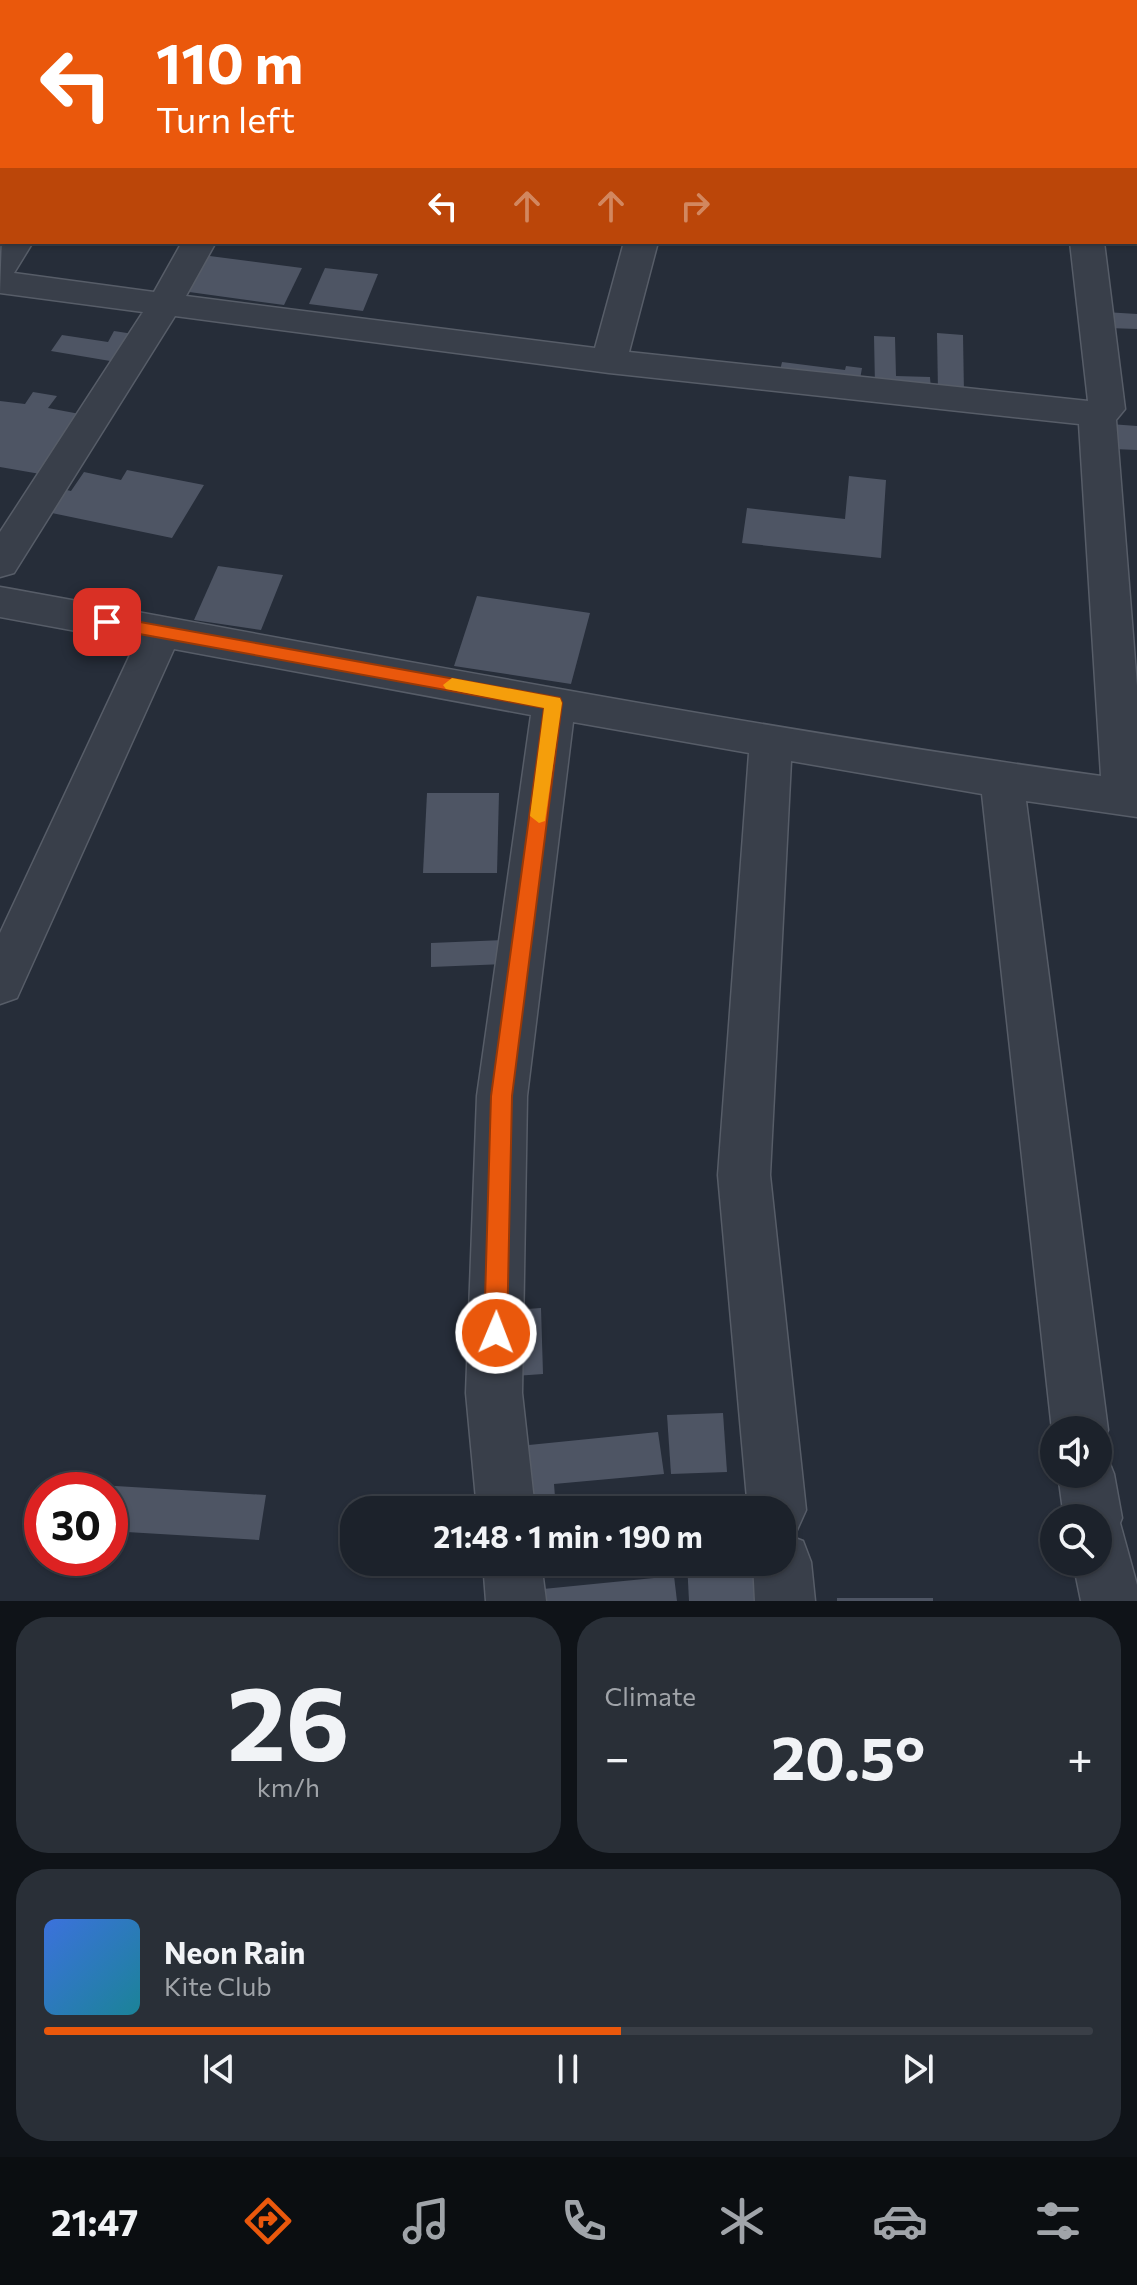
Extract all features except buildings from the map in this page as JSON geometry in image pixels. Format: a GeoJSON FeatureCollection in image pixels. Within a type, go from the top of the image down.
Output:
{"type":"FeatureCollection","features":[{"type":"Feature","properties":{"kind":"street"},"geometry":{"type":"LineString","coordinates":[[0,269],[15,244]]}},
{"type":"Feature","properties":{"kind":"street"},"geometry":{"type":"LineString","coordinates":[[0,563],[165,304],[198,244]]}},
{"type":"Feature","properties":{"kind":"street"},"geometry":{"type":"LineString","coordinates":[[609,362],[640,244]]}},
{"type":"Feature","properties":{"kind":"street"},"geometry":{"type":"LineString","coordinates":[[0,282],[863,393],[1097,414],[1107,409],[1087,244]]}},
{"type":"Feature","properties":{"kind":"street"},"geometry":{"type":"LineString","coordinates":[[0,602],[554,703],[1002,780],[1131,798],[1097,414]]}},
{"type":"Feature","properties":{"kind":"street"},"geometry":{"type":"LineString","coordinates":[[0,984],[161,632]]}},
{"type":"Feature","properties":{"kind":"street"},"geometry":{"type":"LineString","coordinates":[[505,1496],[494,1393],[502,1096],[554,703]]}},
{"type":"Feature","properties":{"kind":"street"},"geometry":{"type":"LineString","coordinates":[[771,740],[744,1175],[776,1496]]}},
{"type":"Feature","properties":{"kind":"street"},"geometry":{"type":"LineString","coordinates":[[1002,780],[1078,1416]]}},
{"type":"Feature","properties":{"kind":"street"},"geometry":{"type":"LineString","coordinates":[[513,1576],[516,1601]]}},
{"type":"Feature","properties":{"kind":"street"},"geometry":{"type":"LineString","coordinates":[[783,1576],[785,1601]]}},
{"type":"Feature","properties":{"kind":"street"},"geometry":{"type":"LineString","coordinates":[[1106,1576],[1111,1601]]}},
{"type":"Feature","properties":{"kind":"slow traffic"},"geometry":{"type":"LineString","coordinates":[[452,685],[554,703],[539,816]]}},
{"type":"Feature","properties":{"kind":"route"},"geometry":{"type":"LineString","coordinates":[[107,622],[554,703],[502,1096],[496,1333]]}}]}
